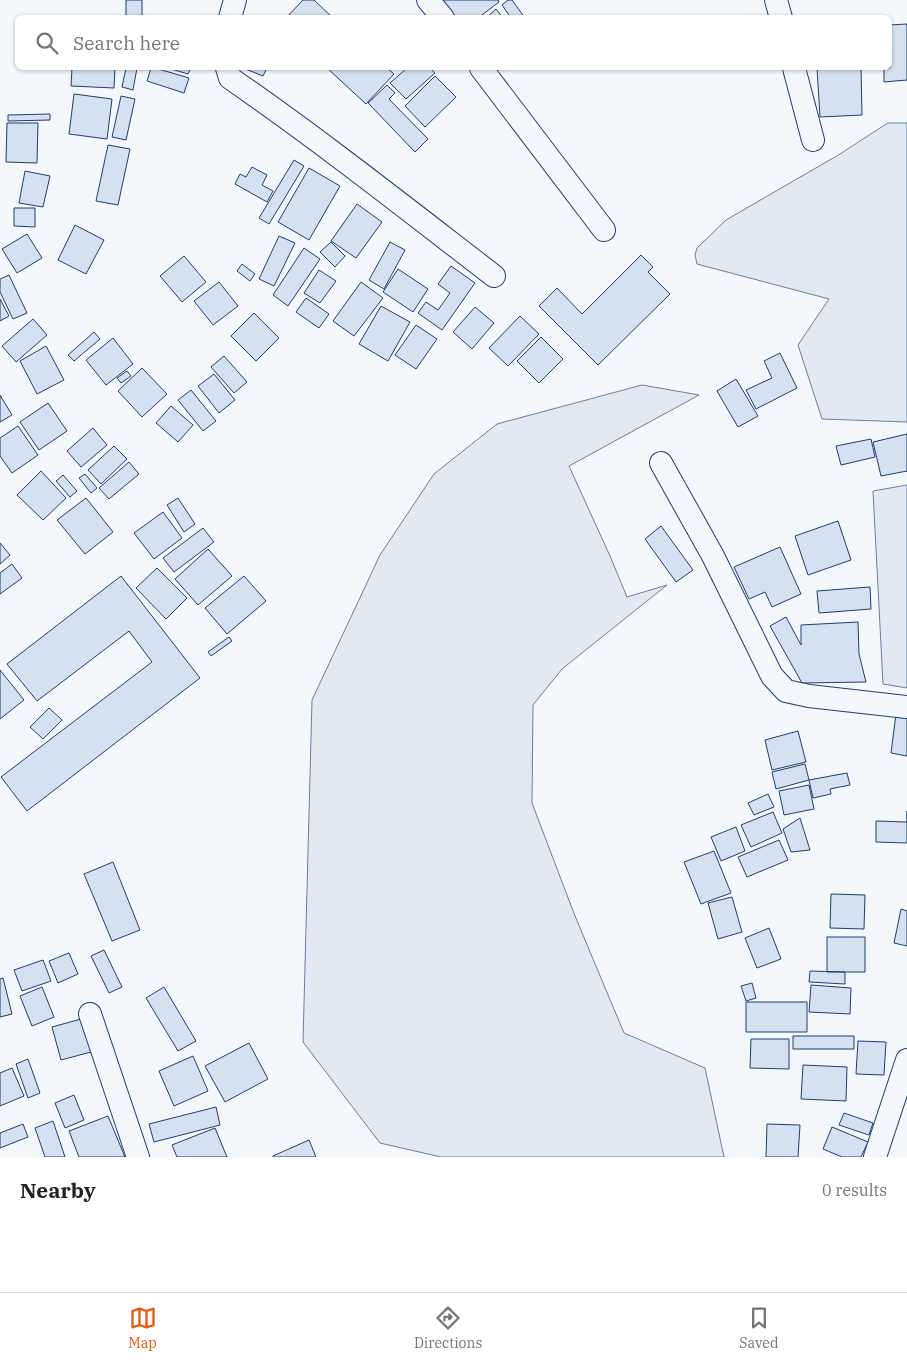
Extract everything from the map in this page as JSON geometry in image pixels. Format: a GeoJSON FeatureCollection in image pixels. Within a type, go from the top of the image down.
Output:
{"type":"FeatureCollection","features":[{"type":"Feature","properties":{"kind":"street"},"geometry":{"type":"LineString","coordinates":[[231,15],[235,0]]}},
{"type":"Feature","properties":{"kind":"street"},"geometry":{"type":"LineString","coordinates":[[428,0],[440,15]]}},
{"type":"Feature","properties":{"kind":"street"},"geometry":{"type":"LineString","coordinates":[[776,0],[780,15]]}},
{"type":"Feature","properties":{"kind":"street"},"geometry":{"type":"LineString","coordinates":[[228,70],[230,78],[261,99],[494,276]]}},
{"type":"Feature","properties":{"kind":"street"},"geometry":{"type":"LineString","coordinates":[[483,70],[604,230]]}},
{"type":"Feature","properties":{"kind":"street"},"geometry":{"type":"LineString","coordinates":[[795,70],[813,140]]}},
{"type":"Feature","properties":{"kind":"street"},"geometry":{"type":"LineString","coordinates":[[661,463],[713,556],[772,676],[786,691],[809,696],[907,707]]}},
{"type":"Feature","properties":{"kind":"street"},"geometry":{"type":"LineString","coordinates":[[90,1014],[138,1157]]}},
{"type":"Feature","properties":{"kind":"street"},"geometry":{"type":"LineString","coordinates":[[875,1157],[907,1060]]}},
{"type":"Feature","properties":{"kind":"shaded area"},"geometry":{"type":"Polygon","coordinates":[[[888,123],[907,123],[907,422],[822,419],[798,345],[829,299],[697,264],[695,255],[697,248],[726,220],[840,154],[888,123]]]}},
{"type":"Feature","properties":{"kind":"shaded area"},"geometry":{"type":"Polygon","coordinates":[[[642,385],[699,395],[569,466],[627,597],[667,585],[562,669],[533,705],[532,803],[575,916],[624,1033],[705,1068],[724,1157],[441,1157],[380,1143],[303,1042],[312,700],[380,555],[434,474],[497,424],[642,385]]]}},
{"type":"Feature","properties":{"kind":"shaded area"},"geometry":{"type":"Polygon","coordinates":[[[907,485],[907,688],[883,684],[873,491],[907,485]]]}},
{"type":"Feature","properties":{"kind":"building"},"geometry":{"type":"Polygon","coordinates":[[[126,0],[142,0],[142,15],[126,15],[126,0]]]}},
{"type":"Feature","properties":{"kind":"building"},"geometry":{"type":"Polygon","coordinates":[[[303,0],[314,0],[330,15],[289,15],[303,0]]]}},
{"type":"Feature","properties":{"kind":"building"},"geometry":{"type":"Polygon","coordinates":[[[443,0],[498,0],[499,2],[482,15],[453,15],[443,0]]]}},
{"type":"Feature","properties":{"kind":"building"},"geometry":{"type":"Polygon","coordinates":[[[508,0],[512,0],[523,15],[509,15],[502,5],[508,0]]]}},
{"type":"Feature","properties":{"kind":"building"},"geometry":{"type":"Polygon","coordinates":[[[496,9],[501,15],[489,15],[496,9]]]}},
{"type":"Feature","properties":{"kind":"building"},"geometry":{"type":"Polygon","coordinates":[[[907,24],[907,80],[884,82],[884,70],[892,70],[892,25],[907,24]]]}},
{"type":"Feature","properties":{"kind":"building"},"geometry":{"type":"Polygon","coordinates":[[[72,70],[115,70],[114,88],[71,86],[72,70]]]}},
{"type":"Feature","properties":{"kind":"building"},"geometry":{"type":"Polygon","coordinates":[[[126,70],[137,70],[133,90],[122,87],[126,70]]]}},
{"type":"Feature","properties":{"kind":"building"},"geometry":{"type":"Polygon","coordinates":[[[150,70],[162,70],[189,78],[184,93],[147,81],[150,70]]]}},
{"type":"Feature","properties":{"kind":"building"},"geometry":{"type":"Polygon","coordinates":[[[175,70],[190,70],[188,74],[175,70]]]}},
{"type":"Feature","properties":{"kind":"building"},"geometry":{"type":"Polygon","coordinates":[[[248,70],[266,70],[263,76],[248,70]]]}},
{"type":"Feature","properties":{"kind":"building"},"geometry":{"type":"Polygon","coordinates":[[[329,70],[389,70],[394,74],[366,104],[329,70]]]}},
{"type":"Feature","properties":{"kind":"building"},"geometry":{"type":"Polygon","coordinates":[[[405,70],[432,70],[435,73],[406,99],[390,83],[405,70]]]}},
{"type":"Feature","properties":{"kind":"building"},"geometry":{"type":"Polygon","coordinates":[[[817,70],[861,70],[862,115],[820,117],[817,70]]]}},
{"type":"Feature","properties":{"kind":"building"},"geometry":{"type":"Polygon","coordinates":[[[435,76],[456,97],[425,127],[405,106],[435,76]]]}},
{"type":"Feature","properties":{"kind":"building"},"geometry":{"type":"Polygon","coordinates":[[[387,85],[395,93],[389,99],[428,139],[415,152],[368,103],[387,85]]]}},
{"type":"Feature","properties":{"kind":"building"},"geometry":{"type":"Polygon","coordinates":[[[74,94],[112,99],[107,139],[69,134],[74,94]]]}},
{"type":"Feature","properties":{"kind":"building"},"geometry":{"type":"Polygon","coordinates":[[[121,96],[135,99],[126,140],[112,137],[121,96]]]}},
{"type":"Feature","properties":{"kind":"building"},"geometry":{"type":"Polygon","coordinates":[[[50,114],[50,120],[8,121],[8,115],[50,114]]]}},
{"type":"Feature","properties":{"kind":"building"},"geometry":{"type":"Polygon","coordinates":[[[7,123],[38,123],[37,163],[6,162],[7,123]]]}},
{"type":"Feature","properties":{"kind":"building"},"geometry":{"type":"Polygon","coordinates":[[[108,145],[130,149],[118,205],[96,201],[108,145]]]}},
{"type":"Feature","properties":{"kind":"building"},"geometry":{"type":"Polygon","coordinates":[[[294,160],[304,166],[269,224],[259,218],[294,160]]]}},
{"type":"Feature","properties":{"kind":"building"},"geometry":{"type":"Polygon","coordinates":[[[252,167],[267,175],[262,185],[273,191],[267,202],[235,184],[240,174],[246,177],[252,167]]]}},
{"type":"Feature","properties":{"kind":"building"},"geometry":{"type":"Polygon","coordinates":[[[309,168],[340,186],[309,240],[278,222],[309,168]]]}},
{"type":"Feature","properties":{"kind":"building"},"geometry":{"type":"Polygon","coordinates":[[[25,171],[50,176],[43,207],[19,203],[25,171]]]}},
{"type":"Feature","properties":{"kind":"building"},"geometry":{"type":"Polygon","coordinates":[[[357,204],[382,222],[356,258],[331,241],[357,204]]]}},
{"type":"Feature","properties":{"kind":"building"},"geometry":{"type":"Polygon","coordinates":[[[14,208],[35,208],[35,227],[14,226],[14,208]]]}},
{"type":"Feature","properties":{"kind":"building"},"geometry":{"type":"Polygon","coordinates":[[[75,225],[104,240],[86,274],[58,260],[75,225]]]}},
{"type":"Feature","properties":{"kind":"building"},"geometry":{"type":"Polygon","coordinates":[[[27,234],[42,258],[17,273],[2,249],[27,234]]]}},
{"type":"Feature","properties":{"kind":"building"},"geometry":{"type":"Polygon","coordinates":[[[279,236],[295,243],[274,286],[259,279],[279,236]]]}},
{"type":"Feature","properties":{"kind":"building"},"geometry":{"type":"Polygon","coordinates":[[[331,242],[345,256],[335,267],[320,252],[331,242]]]}},
{"type":"Feature","properties":{"kind":"building"},"geometry":{"type":"Polygon","coordinates":[[[390,242],[405,250],[384,289],[369,280],[390,242]]]}},
{"type":"Feature","properties":{"kind":"building"},"geometry":{"type":"Polygon","coordinates":[[[304,248],[320,259],[288,306],[273,295],[304,248]]]}},
{"type":"Feature","properties":{"kind":"building"},"geometry":{"type":"Polygon","coordinates":[[[641,255],[653,267],[648,272],[670,294],[598,365],[539,306],[557,288],[582,314],[641,255]]]}},
{"type":"Feature","properties":{"kind":"building"},"geometry":{"type":"Polygon","coordinates":[[[184,256],[206,282],[182,302],[160,276],[184,256]]]}},
{"type":"Feature","properties":{"kind":"building"},"geometry":{"type":"Polygon","coordinates":[[[242,264],[255,274],[250,281],[237,271],[242,264]]]}},
{"type":"Feature","properties":{"kind":"building"},"geometry":{"type":"Polygon","coordinates":[[[451,266],[475,283],[442,330],[418,313],[426,302],[438,310],[450,293],[438,284],[451,266]]]}},
{"type":"Feature","properties":{"kind":"building"},"geometry":{"type":"Polygon","coordinates":[[[398,269],[428,289],[413,312],[383,292],[398,269]]]}},
{"type":"Feature","properties":{"kind":"building"},"geometry":{"type":"Polygon","coordinates":[[[319,270],[336,281],[320,303],[304,293],[319,270]]]}},
{"type":"Feature","properties":{"kind":"building"},"geometry":{"type":"Polygon","coordinates":[[[9,275],[27,313],[13,319],[0,292],[0,279],[9,275]]]}},
{"type":"Feature","properties":{"kind":"building"},"geometry":{"type":"Polygon","coordinates":[[[219,282],[238,306],[213,325],[194,301],[219,282]]]}},
{"type":"Feature","properties":{"kind":"building"},"geometry":{"type":"Polygon","coordinates":[[[361,282],[383,298],[354,336],[333,321],[361,282]]]}},
{"type":"Feature","properties":{"kind":"building"},"geometry":{"type":"Polygon","coordinates":[[[306,298],[329,314],[319,328],[296,312],[306,298]]]}},
{"type":"Feature","properties":{"kind":"building"},"geometry":{"type":"Polygon","coordinates":[[[0,299],[9,316],[0,321],[0,299]]]}},
{"type":"Feature","properties":{"kind":"building"},"geometry":{"type":"Polygon","coordinates":[[[381,306],[410,322],[388,361],[359,344],[381,306]]]}},
{"type":"Feature","properties":{"kind":"building"},"geometry":{"type":"Polygon","coordinates":[[[475,307],[494,323],[472,349],[453,332],[475,307]]]}},
{"type":"Feature","properties":{"kind":"building"},"geometry":{"type":"Polygon","coordinates":[[[254,313],[279,338],[256,361],[231,336],[254,313]]]}},
{"type":"Feature","properties":{"kind":"building"},"geometry":{"type":"Polygon","coordinates":[[[520,316],[539,334],[508,366],[489,348],[520,316]]]}},
{"type":"Feature","properties":{"kind":"building"},"geometry":{"type":"Polygon","coordinates":[[[33,319],[47,335],[16,362],[2,346],[33,319]]]}},
{"type":"Feature","properties":{"kind":"building"},"geometry":{"type":"Polygon","coordinates":[[[416,325],[437,339],[416,369],[395,355],[416,325]]]}},
{"type":"Feature","properties":{"kind":"building"},"geometry":{"type":"Polygon","coordinates":[[[94,332],[100,339],[74,361],[68,355],[94,332]]]}},
{"type":"Feature","properties":{"kind":"building"},"geometry":{"type":"Polygon","coordinates":[[[541,337],[563,359],[539,383],[517,361],[541,337]]]}},
{"type":"Feature","properties":{"kind":"building"},"geometry":{"type":"Polygon","coordinates":[[[113,338],[133,364],[106,385],[86,360],[113,338]]]}},
{"type":"Feature","properties":{"kind":"building"},"geometry":{"type":"Polygon","coordinates":[[[46,346],[64,380],[37,394],[20,361],[46,346]]]}},
{"type":"Feature","properties":{"kind":"building"},"geometry":{"type":"Polygon","coordinates":[[[780,353],[797,388],[756,409],[746,390],[772,378],[764,361],[780,353]]]}},
{"type":"Feature","properties":{"kind":"building"},"geometry":{"type":"Polygon","coordinates":[[[224,356],[247,382],[234,393],[211,367],[224,356]]]}},
{"type":"Feature","properties":{"kind":"building"},"geometry":{"type":"Polygon","coordinates":[[[142,368],[167,394],[142,417],[118,391],[142,368]]]}},
{"type":"Feature","properties":{"kind":"building"},"geometry":{"type":"Polygon","coordinates":[[[127,371],[131,376],[121,383],[117,378],[127,371]]]}},
{"type":"Feature","properties":{"kind":"building"},"geometry":{"type":"Polygon","coordinates":[[[214,374],[235,400],[219,413],[198,386],[214,374]]]}},
{"type":"Feature","properties":{"kind":"building"},"geometry":{"type":"Polygon","coordinates":[[[736,379],[758,416],[738,427],[717,391],[736,379]]]}},
{"type":"Feature","properties":{"kind":"building"},"geometry":{"type":"Polygon","coordinates":[[[191,390],[216,421],[203,431],[178,400],[191,390]]]}},
{"type":"Feature","properties":{"kind":"building"},"geometry":{"type":"Polygon","coordinates":[[[0,395],[12,415],[0,422],[0,395]]]}},
{"type":"Feature","properties":{"kind":"building"},"geometry":{"type":"Polygon","coordinates":[[[48,403],[67,431],[39,450],[20,422],[48,403]]]}},
{"type":"Feature","properties":{"kind":"building"},"geometry":{"type":"Polygon","coordinates":[[[171,406],[193,425],[178,442],[156,423],[171,406]]]}},
{"type":"Feature","properties":{"kind":"building"},"geometry":{"type":"Polygon","coordinates":[[[18,426],[38,455],[12,473],[0,456],[0,438],[18,426]]]}},
{"type":"Feature","properties":{"kind":"building"},"geometry":{"type":"Polygon","coordinates":[[[93,428],[107,445],[81,467],[67,451],[93,428]]]}},
{"type":"Feature","properties":{"kind":"building"},"geometry":{"type":"Polygon","coordinates":[[[907,434],[907,471],[881,476],[873,442],[907,434]]]}},
{"type":"Feature","properties":{"kind":"building"},"geometry":{"type":"Polygon","coordinates":[[[871,439],[875,457],[841,465],[836,446],[871,439]]]}},
{"type":"Feature","properties":{"kind":"building"},"geometry":{"type":"Polygon","coordinates":[[[114,446],[127,459],[101,484],[88,470],[114,446]]]}},
{"type":"Feature","properties":{"kind":"building"},"geometry":{"type":"Polygon","coordinates":[[[129,462],[139,474],[109,499],[99,488],[129,462]]]}},
{"type":"Feature","properties":{"kind":"building"},"geometry":{"type":"Polygon","coordinates":[[[41,471],[66,498],[43,520],[17,495],[41,471]]]}},
{"type":"Feature","properties":{"kind":"building"},"geometry":{"type":"Polygon","coordinates":[[[85,474],[97,488],[91,493],[79,478],[85,474]]]}},
{"type":"Feature","properties":{"kind":"building"},"geometry":{"type":"Polygon","coordinates":[[[63,475],[77,491],[70,497],[56,481],[63,475]]]}},
{"type":"Feature","properties":{"kind":"building"},"geometry":{"type":"Polygon","coordinates":[[[86,498],[113,532],[85,554],[57,520],[86,498]]]}},
{"type":"Feature","properties":{"kind":"building"},"geometry":{"type":"Polygon","coordinates":[[[178,498],[195,524],[184,532],[167,505],[178,498]]]}},
{"type":"Feature","properties":{"kind":"building"},"geometry":{"type":"Polygon","coordinates":[[[163,512],[182,538],[154,559],[134,533],[163,512]]]}},
{"type":"Feature","properties":{"kind":"building"},"geometry":{"type":"Polygon","coordinates":[[[838,521],[851,560],[808,575],[795,536],[838,521]]]}},
{"type":"Feature","properties":{"kind":"building"},"geometry":{"type":"Polygon","coordinates":[[[661,526],[693,570],[676,582],[645,539],[661,526]]]}},
{"type":"Feature","properties":{"kind":"building"},"geometry":{"type":"Polygon","coordinates":[[[203,528],[214,542],[174,572],[163,558],[203,528]]]}},
{"type":"Feature","properties":{"kind":"building"},"geometry":{"type":"Polygon","coordinates":[[[0,543],[10,555],[0,564],[0,543]]]}},
{"type":"Feature","properties":{"kind":"building"},"geometry":{"type":"Polygon","coordinates":[[[780,547],[801,594],[772,607],[765,592],[749,599],[734,567],[780,547]]]}},
{"type":"Feature","properties":{"kind":"building"},"geometry":{"type":"Polygon","coordinates":[[[208,549],[232,576],[198,605],[175,579],[208,549]]]}},
{"type":"Feature","properties":{"kind":"building"},"geometry":{"type":"Polygon","coordinates":[[[12,564],[22,578],[0,594],[0,573],[12,564]]]}},
{"type":"Feature","properties":{"kind":"building"},"geometry":{"type":"Polygon","coordinates":[[[157,568],[187,598],[166,619],[136,588],[157,568]]]}},
{"type":"Feature","properties":{"kind":"building"},"geometry":{"type":"Polygon","coordinates":[[[121,576],[200,678],[27,811],[1,777],[152,662],[129,631],[37,701],[7,664],[121,576]]]}},
{"type":"Feature","properties":{"kind":"building"},"geometry":{"type":"Polygon","coordinates":[[[244,576],[266,601],[227,634],[205,608],[244,576]]]}},
{"type":"Feature","properties":{"kind":"building"},"geometry":{"type":"Polygon","coordinates":[[[870,587],[871,609],[819,613],[817,591],[870,587]]]}},
{"type":"Feature","properties":{"kind":"building"},"geometry":{"type":"Polygon","coordinates":[[[786,617],[801,645],[801,625],[858,622],[859,654],[866,682],[802,683],[770,626],[786,617]]]}},
{"type":"Feature","properties":{"kind":"building"},"geometry":{"type":"Polygon","coordinates":[[[229,637],[232,641],[211,656],[208,652],[229,637]]]}},
{"type":"Feature","properties":{"kind":"building"},"geometry":{"type":"Polygon","coordinates":[[[0,670],[24,700],[0,719],[0,670]]]}},
{"type":"Feature","properties":{"kind":"building"},"geometry":{"type":"Polygon","coordinates":[[[49,708],[62,720],[43,739],[30,727],[49,708]]]}},
{"type":"Feature","properties":{"kind":"building"},"geometry":{"type":"Polygon","coordinates":[[[896,714],[907,715],[907,756],[891,753],[896,714]]]}},
{"type":"Feature","properties":{"kind":"building"},"geometry":{"type":"Polygon","coordinates":[[[798,731],[806,762],[772,770],[765,740],[798,731]]]}},
{"type":"Feature","properties":{"kind":"building"},"geometry":{"type":"Polygon","coordinates":[[[805,764],[809,780],[776,789],[772,772],[805,764]]]}},
{"type":"Feature","properties":{"kind":"building"},"geometry":{"type":"Polygon","coordinates":[[[847,773],[850,785],[830,789],[831,794],[813,798],[809,780],[847,773]]]}},
{"type":"Feature","properties":{"kind":"building"},"geometry":{"type":"Polygon","coordinates":[[[809,785],[814,809],[784,815],[779,791],[809,785]]]}},
{"type":"Feature","properties":{"kind":"building"},"geometry":{"type":"Polygon","coordinates":[[[768,794],[774,807],[754,815],[748,803],[768,794]]]}},
{"type":"Feature","properties":{"kind":"building"},"geometry":{"type":"Polygon","coordinates":[[[773,812],[782,833],[751,847],[741,825],[773,812]]]}},
{"type":"Feature","properties":{"kind":"building"},"geometry":{"type":"Polygon","coordinates":[[[800,818],[810,850],[791,852],[783,829],[800,818]]]}},
{"type":"Feature","properties":{"kind":"building"},"geometry":{"type":"Polygon","coordinates":[[[876,821],[907,822],[907,843],[876,842],[876,821]]]}},
{"type":"Feature","properties":{"kind":"building"},"geometry":{"type":"Polygon","coordinates":[[[736,827],[745,851],[721,861],[711,837],[736,827]]]}},
{"type":"Feature","properties":{"kind":"building"},"geometry":{"type":"Polygon","coordinates":[[[779,840],[788,860],[747,877],[738,857],[779,840]]]}},
{"type":"Feature","properties":{"kind":"building"},"geometry":{"type":"Polygon","coordinates":[[[714,851],[731,893],[701,904],[684,862],[714,851]]]}},
{"type":"Feature","properties":{"kind":"building"},"geometry":{"type":"Polygon","coordinates":[[[113,862],[140,930],[112,941],[84,874],[113,862]]]}},
{"type":"Feature","properties":{"kind":"building"},"geometry":{"type":"Polygon","coordinates":[[[831,894],[865,895],[864,929],[830,928],[831,894]]]}},
{"type":"Feature","properties":{"kind":"building"},"geometry":{"type":"Polygon","coordinates":[[[732,897],[742,932],[718,939],[708,903],[732,897]]]}},
{"type":"Feature","properties":{"kind":"building"},"geometry":{"type":"Polygon","coordinates":[[[901,909],[907,911],[907,946],[894,943],[901,909]]]}},
{"type":"Feature","properties":{"kind":"building"},"geometry":{"type":"Polygon","coordinates":[[[769,928],[781,959],[757,968],[745,938],[769,928]]]}},
{"type":"Feature","properties":{"kind":"building"},"geometry":{"type":"Polygon","coordinates":[[[827,937],[865,937],[865,972],[827,972],[827,937]]]}},
{"type":"Feature","properties":{"kind":"building"},"geometry":{"type":"Polygon","coordinates":[[[104,950],[122,987],[109,993],[91,956],[104,950]]]}},
{"type":"Feature","properties":{"kind":"building"},"geometry":{"type":"Polygon","coordinates":[[[69,953],[78,974],[58,983],[49,961],[69,953]]]}},
{"type":"Feature","properties":{"kind":"building"},"geometry":{"type":"Polygon","coordinates":[[[43,960],[51,981],[22,991],[14,970],[43,960]]]}},
{"type":"Feature","properties":{"kind":"building"},"geometry":{"type":"Polygon","coordinates":[[[810,971],[845,972],[845,984],[809,982],[810,971]]]}},
{"type":"Feature","properties":{"kind":"building"},"geometry":{"type":"Polygon","coordinates":[[[3,978],[12,1014],[0,1017],[0,979],[3,978]]]}},
{"type":"Feature","properties":{"kind":"building"},"geometry":{"type":"Polygon","coordinates":[[[752,983],[756,998],[746,1001],[741,986],[752,983]]]}},
{"type":"Feature","properties":{"kind":"building"},"geometry":{"type":"Polygon","coordinates":[[[811,985],[851,988],[850,1014],[809,1012],[811,985]]]}},
{"type":"Feature","properties":{"kind":"building"},"geometry":{"type":"Polygon","coordinates":[[[42,987],[54,1017],[32,1026],[20,996],[42,987]]]}},
{"type":"Feature","properties":{"kind":"building"},"geometry":{"type":"Polygon","coordinates":[[[164,987],[196,1041],[178,1051],[146,998],[164,987]]]}},
{"type":"Feature","properties":{"kind":"building"},"geometry":{"type":"Polygon","coordinates":[[[746,1002],[807,1002],[807,1032],[746,1032],[746,1002]]]}},
{"type":"Feature","properties":{"kind":"building"},"geometry":{"type":"Polygon","coordinates":[[[81,1019],[91,1052],[61,1060],[52,1027],[81,1019]]]}},
{"type":"Feature","properties":{"kind":"building"},"geometry":{"type":"Polygon","coordinates":[[[793,1036],[854,1036],[854,1049],[793,1049],[793,1036]]]}},
{"type":"Feature","properties":{"kind":"building"},"geometry":{"type":"Polygon","coordinates":[[[751,1039],[789,1039],[789,1069],[750,1068],[751,1039]]]}},
{"type":"Feature","properties":{"kind":"building"},"geometry":{"type":"Polygon","coordinates":[[[858,1041],[886,1042],[884,1075],[856,1074],[858,1041]]]}},
{"type":"Feature","properties":{"kind":"building"},"geometry":{"type":"Polygon","coordinates":[[[249,1043],[268,1079],[225,1102],[205,1066],[249,1043]]]}},
{"type":"Feature","properties":{"kind":"building"},"geometry":{"type":"Polygon","coordinates":[[[193,1056],[208,1091],[174,1106],[159,1071],[193,1056]]]}},
{"type":"Feature","properties":{"kind":"building"},"geometry":{"type":"Polygon","coordinates":[[[28,1059],[40,1093],[28,1098],[16,1064],[28,1059]]]}},
{"type":"Feature","properties":{"kind":"building"},"geometry":{"type":"Polygon","coordinates":[[[803,1065],[847,1067],[846,1101],[801,1099],[803,1065]]]}},
{"type":"Feature","properties":{"kind":"building"},"geometry":{"type":"Polygon","coordinates":[[[12,1068],[24,1096],[0,1106],[0,1073],[12,1068]]]}},
{"type":"Feature","properties":{"kind":"building"},"geometry":{"type":"Polygon","coordinates":[[[74,1095],[84,1120],[65,1128],[55,1103],[74,1095]]]}},
{"type":"Feature","properties":{"kind":"building"},"geometry":{"type":"Polygon","coordinates":[[[216,1107],[220,1125],[154,1142],[149,1124],[216,1107]]]}},
{"type":"Feature","properties":{"kind":"building"},"geometry":{"type":"Polygon","coordinates":[[[844,1113],[873,1123],[869,1135],[839,1125],[844,1113]]]}},
{"type":"Feature","properties":{"kind":"building"},"geometry":{"type":"Polygon","coordinates":[[[108,1116],[125,1157],[79,1157],[69,1131],[108,1116]]]}},
{"type":"Feature","properties":{"kind":"building"},"geometry":{"type":"Polygon","coordinates":[[[53,1121],[65,1157],[45,1157],[35,1128],[53,1121]]]}},
{"type":"Feature","properties":{"kind":"building"},"geometry":{"type":"Polygon","coordinates":[[[23,1124],[28,1137],[0,1148],[0,1133],[23,1124]]]}},
{"type":"Feature","properties":{"kind":"building"},"geometry":{"type":"Polygon","coordinates":[[[767,1124],[800,1125],[798,1157],[766,1157],[767,1124]]]}},
{"type":"Feature","properties":{"kind":"building"},"geometry":{"type":"Polygon","coordinates":[[[832,1127],[868,1142],[861,1157],[842,1157],[823,1149],[832,1127]]]}},
{"type":"Feature","properties":{"kind":"building"},"geometry":{"type":"Polygon","coordinates":[[[215,1128],[227,1157],[177,1157],[172,1145],[215,1128]]]}},
{"type":"Feature","properties":{"kind":"building"},"geometry":{"type":"Polygon","coordinates":[[[309,1140],[316,1157],[273,1157],[273,1156],[309,1140]]]}}]}
